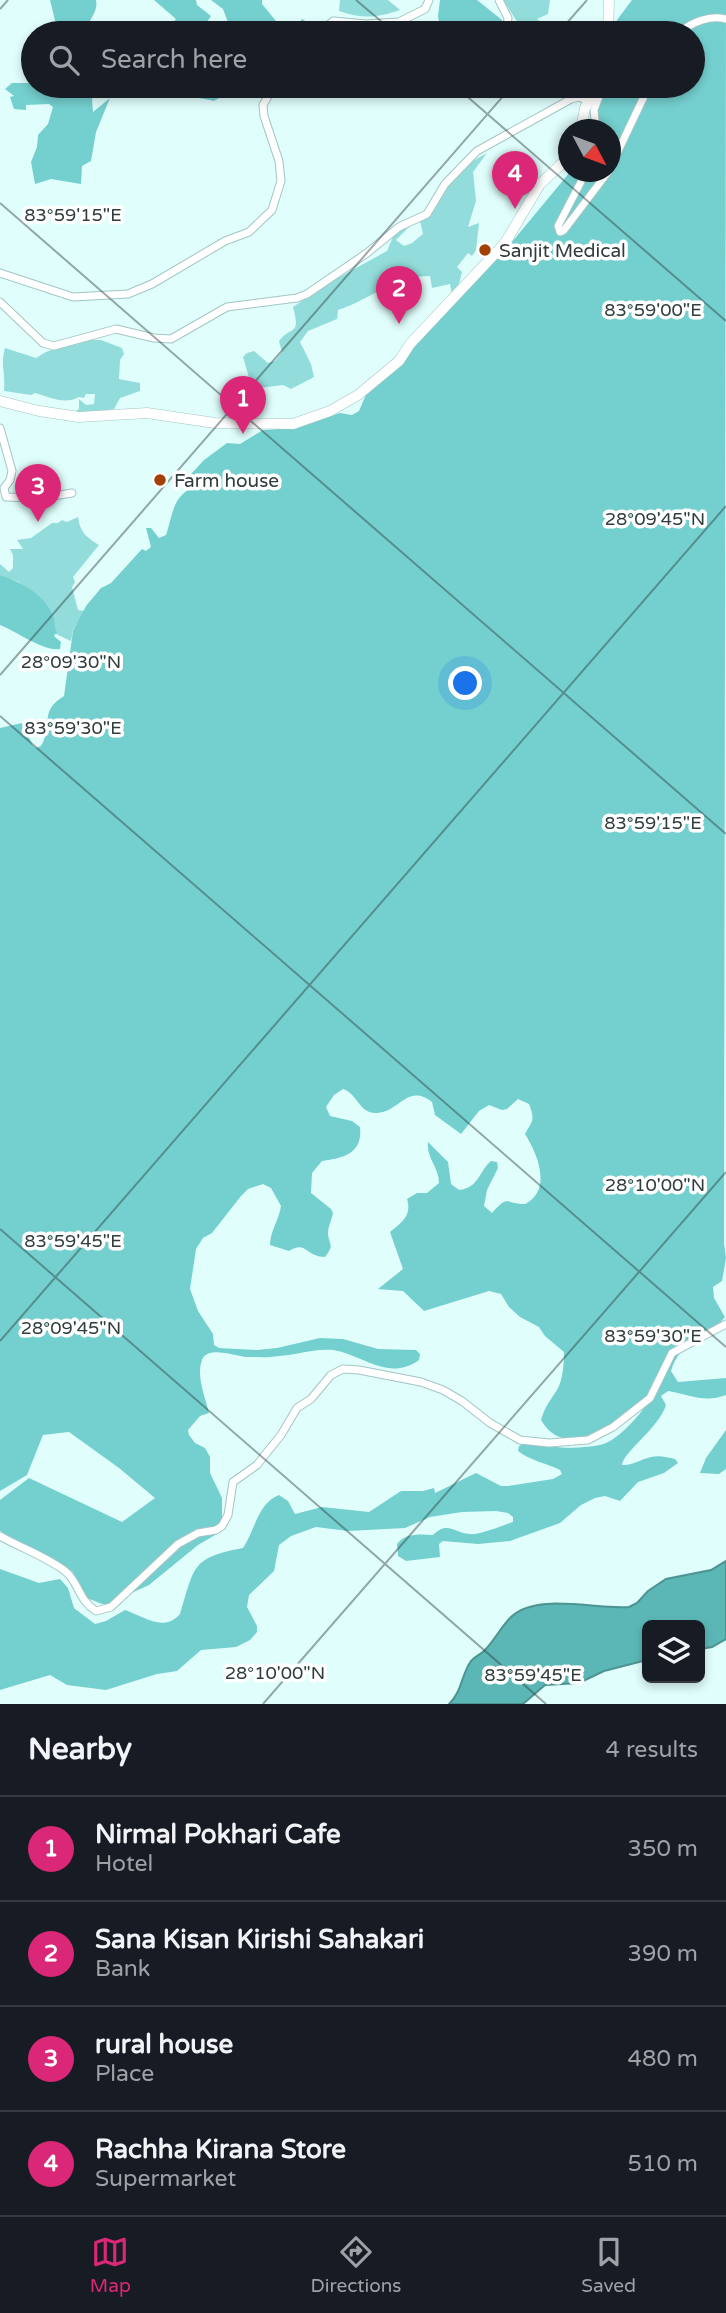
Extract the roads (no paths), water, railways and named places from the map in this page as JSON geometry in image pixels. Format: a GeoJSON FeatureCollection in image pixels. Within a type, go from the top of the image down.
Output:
{"type":"FeatureCollection","features":[{"type":"Feature","properties":{"kind":"main road"},"geometry":{"type":"LineString","coordinates":[[609,0],[609,21]]}},
{"type":"Feature","properties":{"kind":"main road"},"geometry":{"type":"LineString","coordinates":[[582,119],[591,98]]}},
{"type":"Feature","properties":{"kind":"main road"},"geometry":{"type":"LineString","coordinates":[[0,401],[79,417],[147,413],[240,424],[293,424],[330,411],[358,396],[399,361],[410,344],[505,243],[540,184],[558,168]]}},
{"type":"Feature","properties":{"kind":"street"},"geometry":{"type":"LineString","coordinates":[[401,21],[425,9],[429,0]]}},
{"type":"Feature","properties":{"kind":"street"},"geometry":{"type":"LineString","coordinates":[[499,0],[508,21]]}},
{"type":"Feature","properties":{"kind":"street"},"geometry":{"type":"LineString","coordinates":[[702,21],[709,18],[726,19]]}},
{"type":"Feature","properties":{"kind":"street"},"geometry":{"type":"LineString","coordinates":[[0,273],[72,297],[128,294],[152,284],[225,241],[243,236],[272,209],[281,181],[279,161],[264,116],[263,105],[267,98]]}},
{"type":"Feature","properties":{"kind":"street"},"geometry":{"type":"LineString","coordinates":[[0,302],[39,340],[54,346],[116,329],[171,339],[227,307],[297,298],[368,253],[399,227],[427,214],[445,184],[477,150],[574,98]]}},
{"type":"Feature","properties":{"kind":"street"},"geometry":{"type":"LineString","coordinates":[[582,98],[589,101]]}},
{"type":"Feature","properties":{"kind":"street"},"geometry":{"type":"LineString","coordinates":[[595,119],[594,110],[598,98]]}},
{"type":"Feature","properties":{"kind":"street"},"geometry":{"type":"LineString","coordinates":[[621,146],[643,98]]}},
{"type":"Feature","properties":{"kind":"street"},"geometry":{"type":"LineString","coordinates":[[581,182],[558,226],[560,232],[600,182]]}},
{"type":"Feature","properties":{"kind":"street"},"geometry":{"type":"LineString","coordinates":[[0,428],[12,471],[10,481],[4,488],[6,497],[40,499],[72,493]]}},
{"type":"Feature","properties":{"kind":"street"},"geometry":{"type":"LineString","coordinates":[[0,1536],[42,1556],[65,1571],[86,1605],[96,1611],[104,1611],[178,1544],[198,1533],[216,1530],[222,1526],[228,1515],[233,1482],[257,1465],[281,1436],[297,1408],[311,1399],[331,1375],[343,1369],[421,1382],[434,1389],[443,1390],[520,1440],[549,1443],[588,1440],[613,1427],[650,1398],[672,1353],[726,1324]]}},
{"type":"Feature","properties":{"kind":"place","name":"Rachha Kirana Store"},"geometry":{"type":"Point","coordinates":[515,209]}},
{"type":"Feature","properties":{"kind":"place","name":"Sanjit Medical"},"geometry":{"type":"Point","coordinates":[485,250]}},
{"type":"Feature","properties":{"kind":"place","name":"Sana Kisan Kirishi Sahakari"},"geometry":{"type":"Point","coordinates":[399,324]}},
{"type":"Feature","properties":{"kind":"place","name":"Nirmal Pokhari Cafe"},"geometry":{"type":"Point","coordinates":[243,434]}},
{"type":"Feature","properties":{"kind":"place","name":"Farm house"},"geometry":{"type":"Point","coordinates":[160,480]}},
{"type":"Feature","properties":{"kind":"place","name":"rural house"},"geometry":{"type":"Point","coordinates":[38,522]}}]}
